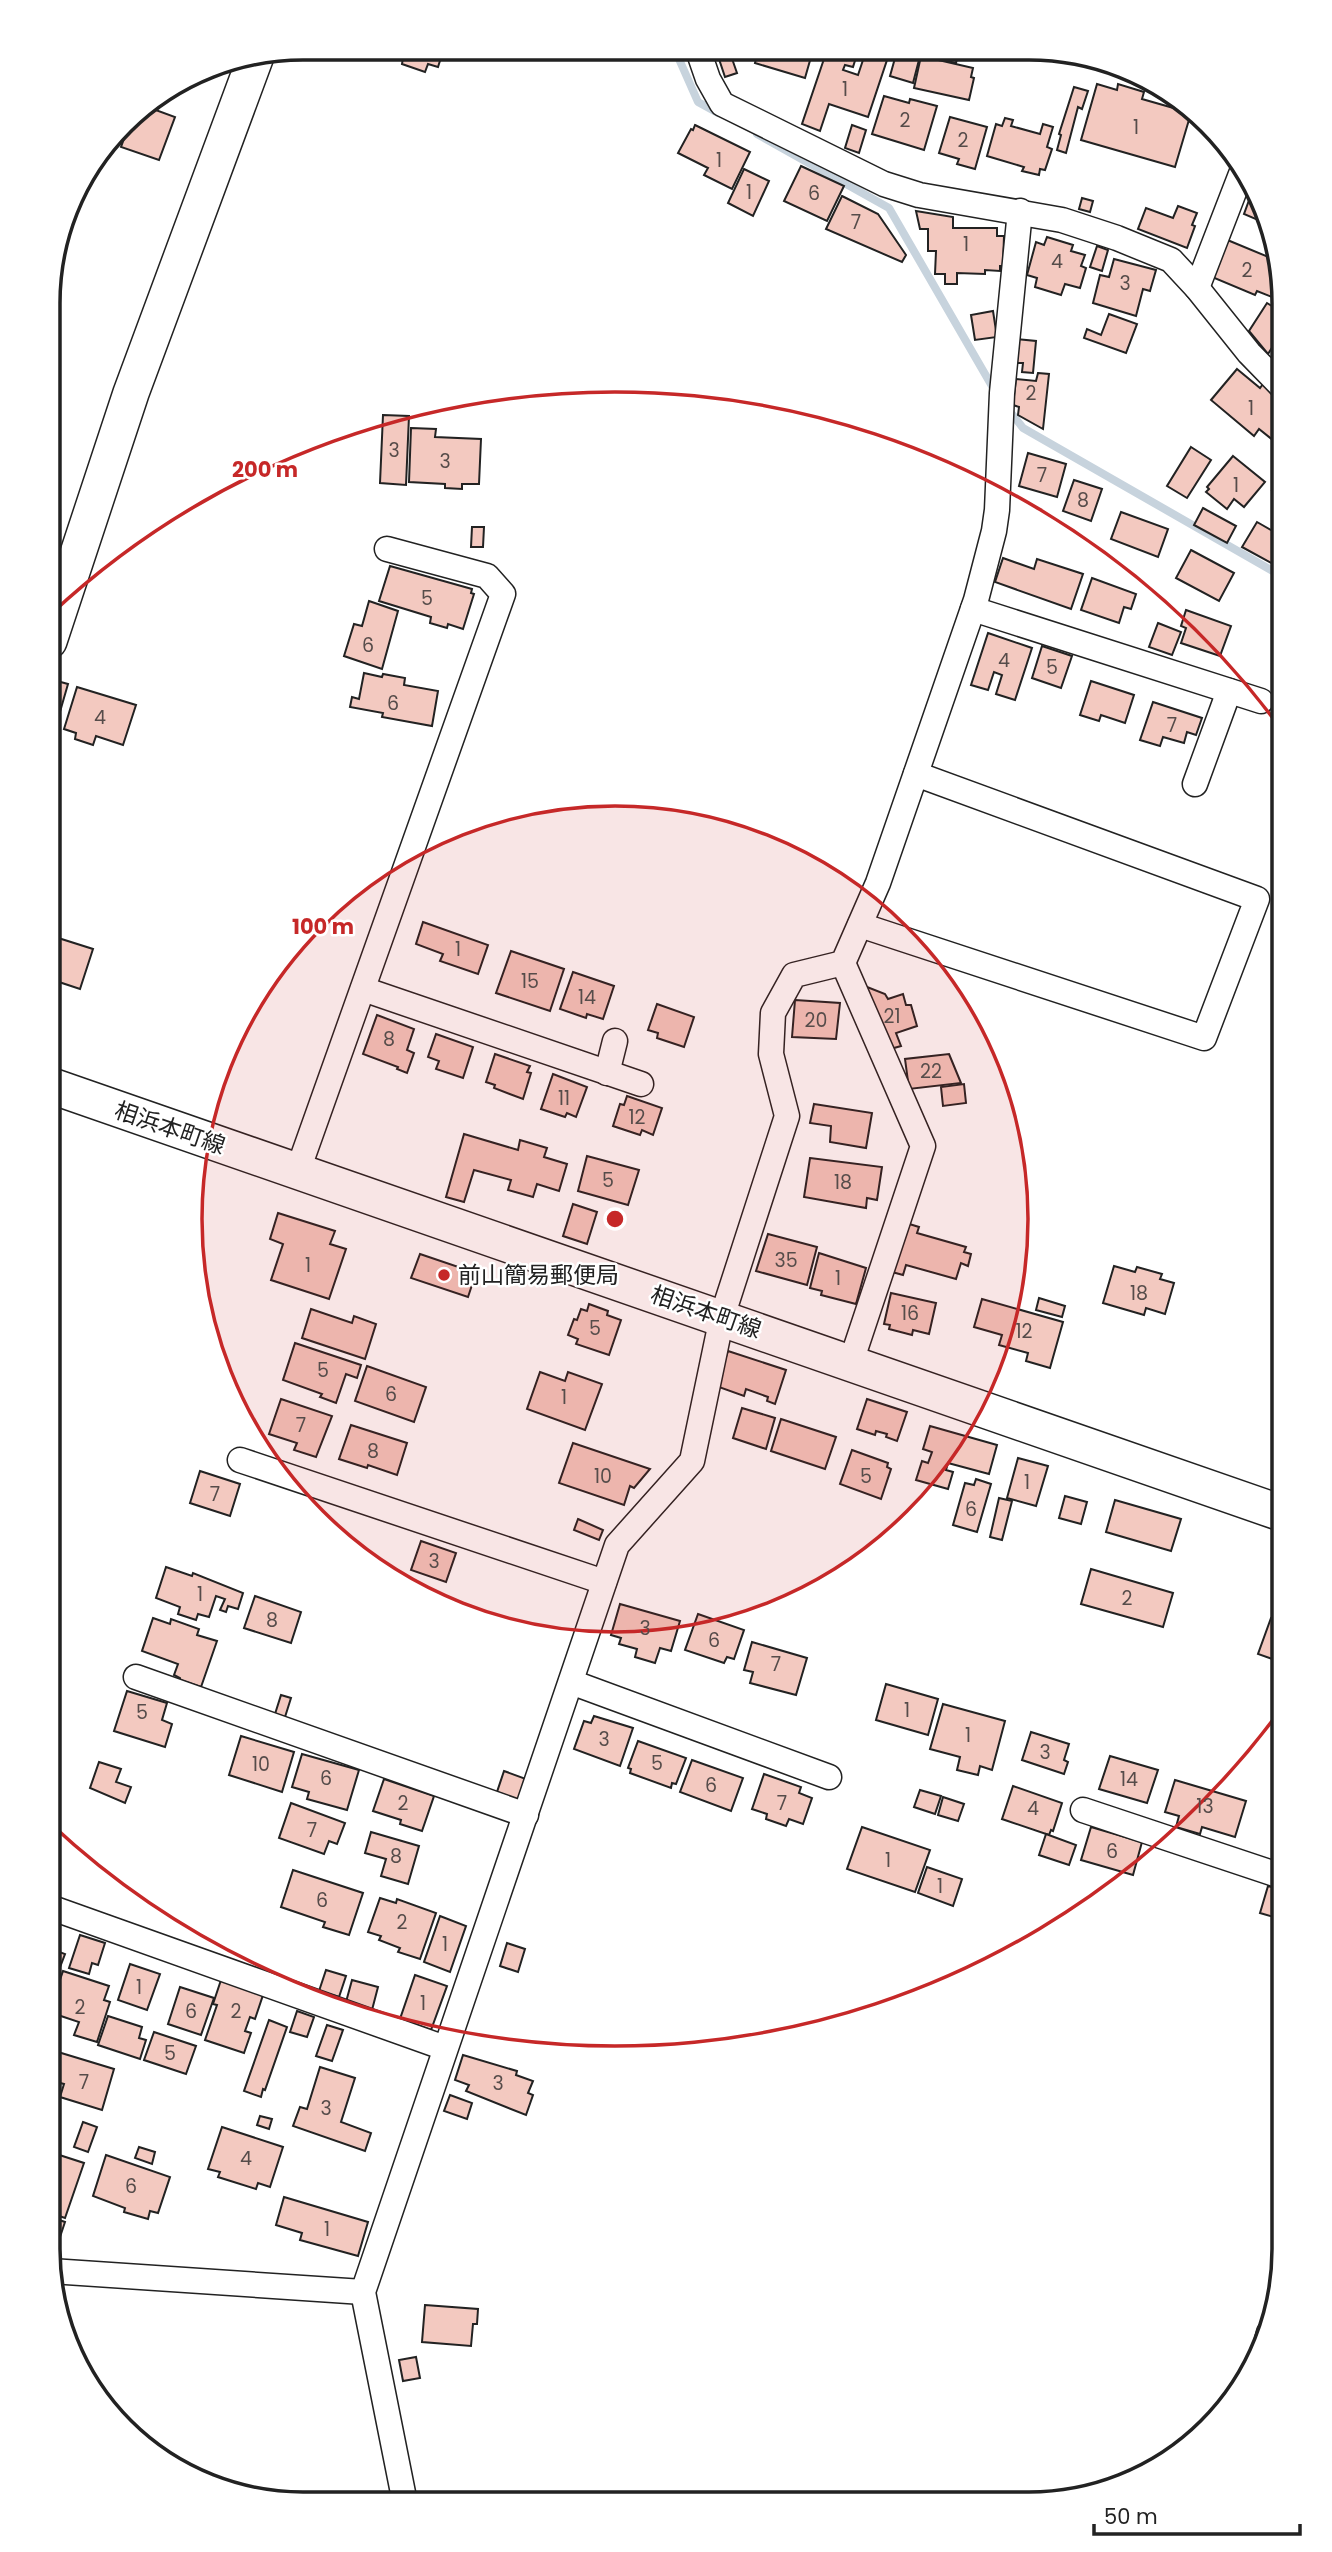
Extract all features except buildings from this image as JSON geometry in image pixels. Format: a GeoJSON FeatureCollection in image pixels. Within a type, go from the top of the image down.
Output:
{"type":"FeatureCollection","features":[{"type":"Feature","properties":{"kind":"main road"},"geometry":{"type":"LineString","coordinates":[[60,609],[131,393],[253,65]]}},
{"type":"Feature","properties":{"kind":"main road","name":"相浜本町線"},"geometry":{"type":"LineString","coordinates":[[60,1089],[1272,1510]]}},
{"type":"Feature","properties":{"kind":"street"},"geometry":{"type":"LineString","coordinates":[[701,60],[708,79],[722,104],[884,184],[919,195],[1062,220],[1171,260],[1272,377]]}},
{"type":"Feature","properties":{"kind":"street"},"geometry":{"type":"LineString","coordinates":[[1197,288],[1239,180]]}},
{"type":"Feature","properties":{"kind":"street"},"geometry":{"type":"LineString","coordinates":[[851,1362],[923,1146],[843,963],[878,883],[973,609],[994,531],[1002,401],[1020,211]]}},
{"type":"Feature","properties":{"kind":"street"},"geometry":{"type":"LineString","coordinates":[[298,1173],[503,594],[487,576],[387,549]]}},
{"type":"Feature","properties":{"kind":"street"},"geometry":{"type":"LineString","coordinates":[[973,609],[1261,701]]}},
{"type":"Feature","properties":{"kind":"street"},"geometry":{"type":"LineString","coordinates":[[1195,784],[1229,691]]}},
{"type":"Feature","properties":{"kind":"street"},"geometry":{"type":"LineString","coordinates":[[860,925],[1205,1038],[1257,900],[916,774]]}},
{"type":"Feature","properties":{"kind":"street"},"geometry":{"type":"LineString","coordinates":[[403,2492],[363,2292],[617,1545],[692,1461],[722,1318],[787,1116],[771,1054],[773,1013],[794,975],[843,963]]}},
{"type":"Feature","properties":{"kind":"street"},"geometry":{"type":"LineString","coordinates":[[363,989],[641,1084]]}},
{"type":"Feature","properties":{"kind":"street"},"geometry":{"type":"LineString","coordinates":[[607,1073],[615,1041]]}},
{"type":"Feature","properties":{"kind":"street"},"geometry":{"type":"LineString","coordinates":[[240,1460],[604,1582]]}},
{"type":"Feature","properties":{"kind":"street"},"geometry":{"type":"LineString","coordinates":[[136,1676],[526,1815]]}},
{"type":"Feature","properties":{"kind":"street"},"geometry":{"type":"LineString","coordinates":[[571,1682],[829,1777]]}},
{"type":"Feature","properties":{"kind":"street"},"geometry":{"type":"LineString","coordinates":[[1083,1810],[1272,1874]]}},
{"type":"Feature","properties":{"kind":"street"},"geometry":{"type":"LineString","coordinates":[[60,1911],[445,2048]]}},
{"type":"Feature","properties":{"kind":"street"},"geometry":{"type":"LineString","coordinates":[[61,2273],[363,2292]]}},
{"type":"Feature","properties":{"kind":"waterway"},"geometry":{"type":"LineString","coordinates":[[679,60],[698,102],[718,113]]}},
{"type":"Feature","properties":{"kind":"waterway"},"geometry":{"type":"LineString","coordinates":[[757,134],[889,208],[996,393]]}},
{"type":"Feature","properties":{"kind":"waterway"},"geometry":{"type":"LineString","coordinates":[[1008,409],[1023,428],[1272,571]]}},
{"type":"Feature","properties":{"kind":"place","name":"前山簡易郵便局"},"geometry":{"type":"Point","coordinates":[444,1275]}}]}
